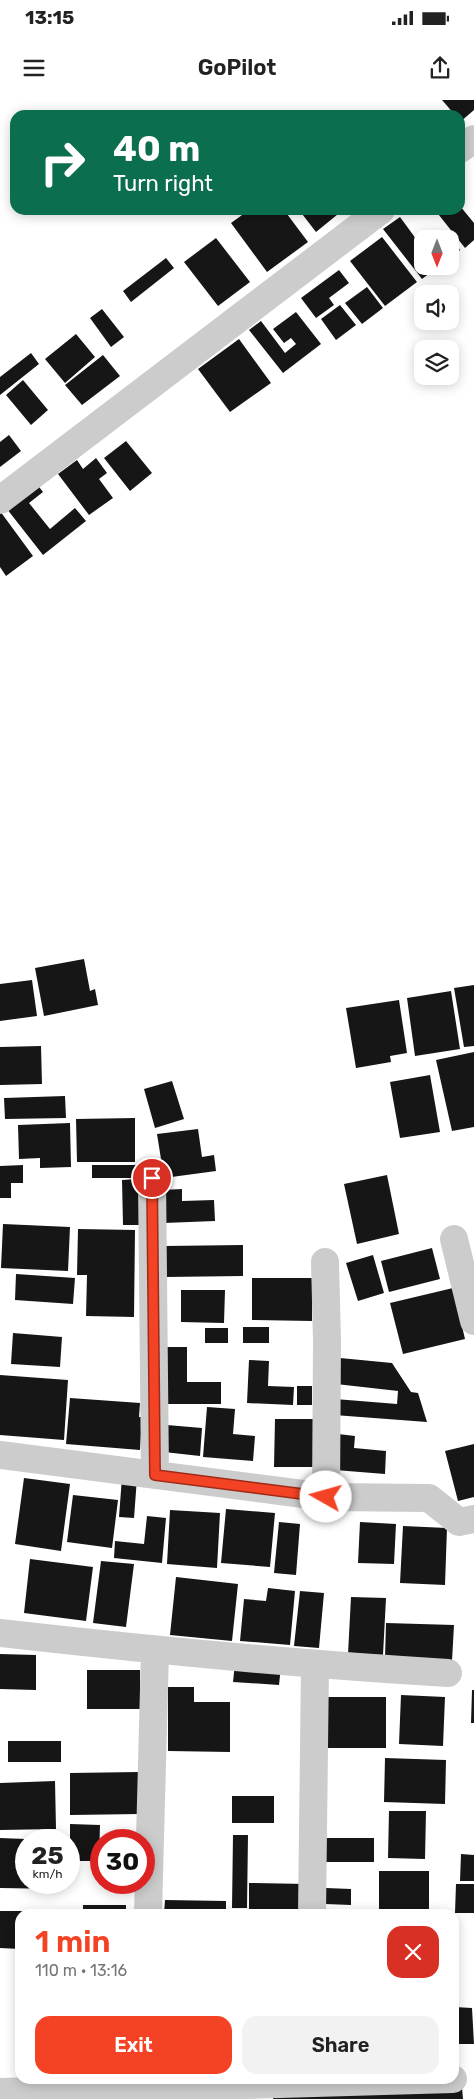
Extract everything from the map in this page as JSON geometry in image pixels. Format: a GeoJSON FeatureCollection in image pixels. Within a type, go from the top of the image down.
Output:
{"type":"FeatureCollection","features":[{"type":"Feature","properties":{"kind":"street"},"geometry":{"type":"LineString","coordinates":[[0,500],[373,215]]}},
{"type":"Feature","properties":{"kind":"street"},"geometry":{"type":"LineString","coordinates":[[152,1178],[155,1475]]}},
{"type":"Feature","properties":{"kind":"street"},"geometry":{"type":"LineString","coordinates":[[454,1239],[474,1321]]}},
{"type":"Feature","properties":{"kind":"street"},"geometry":{"type":"LineString","coordinates":[[324,1262],[327,1341],[326,1497]]}},
{"type":"Feature","properties":{"kind":"street"},"geometry":{"type":"LineString","coordinates":[[0,1455],[326,1497],[428,1498],[459,1522],[474,1519]]}},
{"type":"Feature","properties":{"kind":"street"},"geometry":{"type":"LineString","coordinates":[[0,1633],[315,1665],[448,1673]]}},
{"type":"Feature","properties":{"kind":"street"},"geometry":{"type":"LineString","coordinates":[[148,1909],[155,1650]]}},
{"type":"Feature","properties":{"kind":"street"},"geometry":{"type":"LineString","coordinates":[[312,1909],[315,1665]]}},
{"type":"Feature","properties":{"kind":"street"},"geometry":{"type":"LineString","coordinates":[[459,2079],[474,2078]]}},
{"type":"Feature","properties":{"kind":"street"},"geometry":{"type":"LineString","coordinates":[[0,2092],[144,2084]]}},
{"type":"Feature","properties":{"kind":"building"},"geometry":{"type":"Polygon","coordinates":[[[442,100],[474,100],[474,110],[465,118],[465,110],[451,110],[442,100]]]}},
{"type":"Feature","properties":{"kind":"building"},"geometry":{"type":"Polygon","coordinates":[[[465,212],[474,223],[474,240],[465,248],[459,240],[459,230],[451,230],[439,215],[465,215],[465,212]]]}},
{"type":"Feature","properties":{"kind":"building"},"geometry":{"type":"Polygon","coordinates":[[[242,215],[288,215],[308,242],[267,272],[231,223],[242,215]]]}},
{"type":"Feature","properties":{"kind":"building"},"geometry":{"type":"Polygon","coordinates":[[[303,215],[337,215],[316,232],[303,215]]]}},
{"type":"Feature","properties":{"kind":"building"},"geometry":{"type":"Polygon","coordinates":[[[400,217],[414,236],[414,269],[383,229],[400,217]]]}},
{"type":"Feature","properties":{"kind":"building"},"geometry":{"type":"Polygon","coordinates":[[[382,237],[417,282],[385,306],[350,261],[382,237]]]}},
{"type":"Feature","properties":{"kind":"building"},"geometry":{"type":"Polygon","coordinates":[[[216,238],[250,282],[218,306],[184,262],[216,238]]]}},
{"type":"Feature","properties":{"kind":"building"},"geometry":{"type":"Polygon","coordinates":[[[166,258],[174,268],[131,302],[123,291],[166,258]]]}},
{"type":"Feature","properties":{"kind":"building"},"geometry":{"type":"Polygon","coordinates":[[[339,270],[349,283],[329,298],[334,305],[316,318],[301,298],[339,270]]]}},
{"type":"Feature","properties":{"kind":"building"},"geometry":{"type":"Polygon","coordinates":[[[419,275],[427,275],[422,279],[419,275]]]}},
{"type":"Feature","properties":{"kind":"building"},"geometry":{"type":"Polygon","coordinates":[[[367,287],[383,308],[362,324],[345,303],[367,287]]]}},
{"type":"Feature","properties":{"kind":"building"},"geometry":{"type":"Polygon","coordinates":[[[340,305],[356,325],[336,340],[321,319],[340,305]]]}},
{"type":"Feature","properties":{"kind":"building"},"geometry":{"type":"Polygon","coordinates":[[[102,309],[124,337],[111,347],[90,318],[102,309]]]}},
{"type":"Feature","properties":{"kind":"building"},"geometry":{"type":"Polygon","coordinates":[[[296,312],[321,344],[283,373],[249,330],[261,321],[285,353],[296,344],[291,338],[284,343],[273,329],[296,312]]]}},
{"type":"Feature","properties":{"kind":"building"},"geometry":{"type":"Polygon","coordinates":[[[76,334],[95,357],[65,383],[45,359],[76,334]]]}},
{"type":"Feature","properties":{"kind":"building"},"geometry":{"type":"Polygon","coordinates":[[[239,339],[271,383],[230,412],[198,369],[239,339]]]}},
{"type":"Feature","properties":{"kind":"building"},"geometry":{"type":"Polygon","coordinates":[[[31,353],[39,364],[0,395],[0,377],[31,353]]]}},
{"type":"Feature","properties":{"kind":"building"},"geometry":{"type":"Polygon","coordinates":[[[103,355],[120,376],[82,405],[65,385],[103,355]]]}},
{"type":"Feature","properties":{"kind":"building"},"geometry":{"type":"Polygon","coordinates":[[[23,380],[48,410],[31,425],[6,395],[23,380]]]}},
{"type":"Feature","properties":{"kind":"building"},"geometry":{"type":"Polygon","coordinates":[[[9,435],[21,451],[0,467],[0,442],[9,435]]]}},
{"type":"Feature","properties":{"kind":"building"},"geometry":{"type":"Polygon","coordinates":[[[126,441],[152,473],[130,491],[104,458],[126,441]]]}},
{"type":"Feature","properties":{"kind":"building"},"geometry":{"type":"Polygon","coordinates":[[[96,458],[107,473],[99,479],[113,498],[89,515],[58,474],[77,460],[83,469],[96,458]]]}},
{"type":"Feature","properties":{"kind":"building"},"geometry":{"type":"Polygon","coordinates":[[[33,479],[43,492],[29,503],[50,529],[75,508],[86,521],[43,555],[3,504],[33,479]]]}},
{"type":"Feature","properties":{"kind":"building"},"geometry":{"type":"Polygon","coordinates":[[[0,511],[33,556],[6,576],[0,567],[0,511]]]}},
{"type":"Feature","properties":{"kind":"building"},"geometry":{"type":"Polygon","coordinates":[[[84,959],[90,991],[95,989],[98,1005],[44,1016],[35,968],[84,959]]]}},
{"type":"Feature","properties":{"kind":"building"},"geometry":{"type":"Polygon","coordinates":[[[32,980],[37,1016],[0,1021],[0,984],[32,980]]]}},
{"type":"Feature","properties":{"kind":"building"},"geometry":{"type":"Polygon","coordinates":[[[474,985],[474,1046],[464,1047],[454,988],[474,985]]]}},
{"type":"Feature","properties":{"kind":"building"},"geometry":{"type":"Polygon","coordinates":[[[451,991],[460,1049],[415,1056],[407,998],[451,991]]]}},
{"type":"Feature","properties":{"kind":"building"},"geometry":{"type":"Polygon","coordinates":[[[399,1000],[407,1053],[390,1056],[391,1062],[356,1068],[346,1008],[399,1000]]]}},
{"type":"Feature","properties":{"kind":"building"},"geometry":{"type":"Polygon","coordinates":[[[41,1046],[42,1084],[0,1085],[0,1047],[41,1046]]]}},
{"type":"Feature","properties":{"kind":"building"},"geometry":{"type":"Polygon","coordinates":[[[474,1052],[474,1127],[452,1131],[436,1060],[474,1052]]]}},
{"type":"Feature","properties":{"kind":"building"},"geometry":{"type":"Polygon","coordinates":[[[430,1075],[440,1132],[400,1138],[390,1082],[430,1075]]]}},
{"type":"Feature","properties":{"kind":"building"},"geometry":{"type":"Polygon","coordinates":[[[172,1081],[184,1119],[155,1128],[144,1089],[172,1081]]]}},
{"type":"Feature","properties":{"kind":"building"},"geometry":{"type":"Polygon","coordinates":[[[65,1096],[66,1118],[5,1119],[4,1098],[65,1096]]]}},
{"type":"Feature","properties":{"kind":"building"},"geometry":{"type":"Polygon","coordinates":[[[135,1118],[135,1162],[77,1162],[76,1119],[135,1118]]]}},
{"type":"Feature","properties":{"kind":"building"},"geometry":{"type":"Polygon","coordinates":[[[70,1123],[71,1167],[40,1168],[40,1158],[19,1159],[18,1125],[70,1123]]]}},
{"type":"Feature","properties":{"kind":"building"},"geometry":{"type":"Polygon","coordinates":[[[198,1129],[202,1157],[214,1155],[216,1171],[164,1178],[157,1134],[198,1129]]]}},
{"type":"Feature","properties":{"kind":"building"},"geometry":{"type":"Polygon","coordinates":[[[23,1165],[23,1183],[11,1183],[11,1198],[0,1198],[0,1166],[23,1165]]]}},
{"type":"Feature","properties":{"kind":"building"},"geometry":{"type":"Polygon","coordinates":[[[92,1165],[138,1165],[138,1178],[92,1178],[92,1165]]]}},
{"type":"Feature","properties":{"kind":"building"},"geometry":{"type":"Polygon","coordinates":[[[387,1175],[399,1234],[357,1244],[344,1184],[387,1175]]]}},
{"type":"Feature","properties":{"kind":"building"},"geometry":{"type":"Polygon","coordinates":[[[138,1179],[140,1225],[123,1225],[122,1180],[138,1179]]]}},
{"type":"Feature","properties":{"kind":"building"},"geometry":{"type":"Polygon","coordinates":[[[182,1189],[182,1201],[214,1200],[215,1221],[164,1223],[162,1190],[182,1189]]]}},
{"type":"Feature","properties":{"kind":"building"},"geometry":{"type":"Polygon","coordinates":[[[3,1224],[70,1227],[68,1271],[1,1268],[3,1224]]]}},
{"type":"Feature","properties":{"kind":"building"},"geometry":{"type":"Polygon","coordinates":[[[78,1229],[135,1230],[134,1317],[86,1316],[87,1275],[77,1275],[78,1229]]]}},
{"type":"Feature","properties":{"kind":"building"},"geometry":{"type":"Polygon","coordinates":[[[243,1245],[243,1276],[165,1277],[165,1246],[243,1245]]]}},
{"type":"Feature","properties":{"kind":"building"},"geometry":{"type":"Polygon","coordinates":[[[432,1248],[440,1279],[389,1292],[381,1261],[432,1248]]]}},
{"type":"Feature","properties":{"kind":"building"},"geometry":{"type":"Polygon","coordinates":[[[373,1255],[384,1293],[358,1301],[346,1263],[373,1255]]]}},
{"type":"Feature","properties":{"kind":"building"},"geometry":{"type":"Polygon","coordinates":[[[16,1274],[75,1278],[73,1304],[15,1300],[16,1274]]]}},
{"type":"Feature","properties":{"kind":"building"},"geometry":{"type":"Polygon","coordinates":[[[252,1278],[312,1278],[312,1321],[252,1320],[252,1278]]]}},
{"type":"Feature","properties":{"kind":"building"},"geometry":{"type":"Polygon","coordinates":[[[453,1288],[465,1339],[403,1354],[390,1303],[453,1288]]]}},
{"type":"Feature","properties":{"kind":"building"},"geometry":{"type":"Polygon","coordinates":[[[181,1290],[225,1290],[224,1323],[181,1322],[181,1290]]]}},
{"type":"Feature","properties":{"kind":"building"},"geometry":{"type":"Polygon","coordinates":[[[243,1327],[269,1327],[269,1343],[243,1343],[243,1327]]]}},
{"type":"Feature","properties":{"kind":"building"},"geometry":{"type":"Polygon","coordinates":[[[205,1328],[228,1328],[228,1343],[205,1343],[205,1328]]]}},
{"type":"Feature","properties":{"kind":"building"},"geometry":{"type":"Polygon","coordinates":[[[13,1333],[62,1337],[60,1367],[11,1364],[13,1333]]]}},
{"type":"Feature","properties":{"kind":"building"},"geometry":{"type":"Polygon","coordinates":[[[162,1347],[187,1347],[187,1382],[221,1382],[221,1404],[163,1404],[162,1347]]]}},
{"type":"Feature","properties":{"kind":"building"},"geometry":{"type":"Polygon","coordinates":[[[340,1358],[392,1363],[411,1392],[418,1393],[427,1422],[334,1415],[335,1399],[397,1404],[398,1391],[407,1392],[336,1384],[340,1358]]]}},
{"type":"Feature","properties":{"kind":"building"},"geometry":{"type":"Polygon","coordinates":[[[249,1360],[269,1361],[268,1386],[294,1387],[293,1405],[247,1403],[249,1360]]]}},
{"type":"Feature","properties":{"kind":"building"},"geometry":{"type":"Polygon","coordinates":[[[0,1375],[68,1380],[64,1440],[0,1435],[0,1375]]]}},
{"type":"Feature","properties":{"kind":"building"},"geometry":{"type":"Polygon","coordinates":[[[297,1386],[312,1386],[312,1405],[297,1405],[297,1386]]]}},
{"type":"Feature","properties":{"kind":"building"},"geometry":{"type":"Polygon","coordinates":[[[70,1398],[140,1403],[139,1417],[142,1417],[140,1450],[66,1444],[70,1398]]]}},
{"type":"Feature","properties":{"kind":"building"},"geometry":{"type":"Polygon","coordinates":[[[207,1407],[235,1409],[233,1434],[255,1436],[253,1461],[203,1457],[207,1407]]]}},
{"type":"Feature","properties":{"kind":"building"},"geometry":{"type":"Polygon","coordinates":[[[275,1419],[313,1419],[313,1467],[274,1467],[275,1419]]]}},
{"type":"Feature","properties":{"kind":"building"},"geometry":{"type":"Polygon","coordinates":[[[167,1425],[202,1428],[200,1456],[164,1452],[167,1425]]]}},
{"type":"Feature","properties":{"kind":"building"},"geometry":{"type":"Polygon","coordinates":[[[338,1434],[355,1436],[354,1448],[386,1451],[385,1474],[335,1470],[338,1434]]]}},
{"type":"Feature","properties":{"kind":"building"},"geometry":{"type":"Polygon","coordinates":[[[474,1444],[474,1497],[458,1501],[445,1451],[474,1444]]]}},
{"type":"Feature","properties":{"kind":"building"},"geometry":{"type":"Polygon","coordinates":[[[122,1477],[137,1478],[134,1518],[119,1517],[122,1477]]]}},
{"type":"Feature","properties":{"kind":"building"},"geometry":{"type":"Polygon","coordinates":[[[24,1478],[70,1484],[61,1551],[15,1544],[24,1478]]]}},
{"type":"Feature","properties":{"kind":"building"},"geometry":{"type":"Polygon","coordinates":[[[73,1495],[118,1500],[112,1548],[67,1542],[73,1495]]]}},
{"type":"Feature","properties":{"kind":"building"},"geometry":{"type":"Polygon","coordinates":[[[226,1509],[275,1513],[270,1567],[221,1563],[226,1509]]]}},
{"type":"Feature","properties":{"kind":"building"},"geometry":{"type":"Polygon","coordinates":[[[170,1510],[220,1513],[217,1568],[167,1564],[170,1510]]]}},
{"type":"Feature","properties":{"kind":"building"},"geometry":{"type":"Polygon","coordinates":[[[147,1516],[166,1518],[162,1563],[114,1558],[115,1541],[144,1544],[147,1516]]]}},
{"type":"Feature","properties":{"kind":"building"},"geometry":{"type":"Polygon","coordinates":[[[279,1522],[300,1524],[296,1575],[274,1573],[279,1522]]]}},
{"type":"Feature","properties":{"kind":"building"},"geometry":{"type":"Polygon","coordinates":[[[360,1522],[396,1524],[394,1564],[358,1563],[360,1522]]]}},
{"type":"Feature","properties":{"kind":"building"},"geometry":{"type":"Polygon","coordinates":[[[403,1526],[447,1528],[445,1585],[400,1583],[403,1526]]]}},
{"type":"Feature","properties":{"kind":"building"},"geometry":{"type":"Polygon","coordinates":[[[30,1559],[93,1567],[86,1621],[24,1613],[30,1559]]]}},
{"type":"Feature","properties":{"kind":"building"},"geometry":{"type":"Polygon","coordinates":[[[101,1561],[134,1564],[126,1627],[93,1623],[101,1561]]]}},
{"type":"Feature","properties":{"kind":"building"},"geometry":{"type":"Polygon","coordinates":[[[176,1577],[238,1584],[232,1641],[170,1635],[176,1577]]]}},
{"type":"Feature","properties":{"kind":"building"},"geometry":{"type":"Polygon","coordinates":[[[268,1588],[295,1591],[290,1645],[240,1641],[244,1599],[266,1601],[268,1588]]]}},
{"type":"Feature","properties":{"kind":"building"},"geometry":{"type":"Polygon","coordinates":[[[300,1591],[324,1593],[319,1648],[294,1646],[300,1591]]]}},
{"type":"Feature","properties":{"kind":"building"},"geometry":{"type":"Polygon","coordinates":[[[351,1597],[386,1598],[383,1655],[348,1654],[351,1597]]]}},
{"type":"Feature","properties":{"kind":"building"},"geometry":{"type":"Polygon","coordinates":[[[386,1623],[454,1625],[452,1661],[385,1658],[386,1623]]]}},
{"type":"Feature","properties":{"kind":"building"},"geometry":{"type":"Polygon","coordinates":[[[0,1654],[36,1655],[36,1690],[0,1689],[0,1654]]]}},
{"type":"Feature","properties":{"kind":"building"},"geometry":{"type":"Polygon","coordinates":[[[235,1663],[281,1666],[279,1685],[233,1682],[235,1663]]]}},
{"type":"Feature","properties":{"kind":"building"},"geometry":{"type":"Polygon","coordinates":[[[87,1670],[140,1670],[140,1709],[87,1709],[87,1670]]]}},
{"type":"Feature","properties":{"kind":"building"},"geometry":{"type":"Polygon","coordinates":[[[168,1687],[194,1687],[194,1702],[230,1702],[230,1752],[168,1751],[168,1687]]]}},
{"type":"Feature","properties":{"kind":"building"},"geometry":{"type":"Polygon","coordinates":[[[472,1690],[474,1690],[474,1723],[471,1723],[472,1690]]]}},
{"type":"Feature","properties":{"kind":"building"},"geometry":{"type":"Polygon","coordinates":[[[401,1695],[445,1697],[443,1746],[399,1744],[401,1695]]]}},
{"type":"Feature","properties":{"kind":"building"},"geometry":{"type":"Polygon","coordinates":[[[325,1697],[386,1697],[386,1748],[325,1748],[325,1697]]]}},
{"type":"Feature","properties":{"kind":"building"},"geometry":{"type":"Polygon","coordinates":[[[8,1741],[61,1741],[61,1762],[8,1762],[8,1741]]]}},
{"type":"Feature","properties":{"kind":"building"},"geometry":{"type":"Polygon","coordinates":[[[385,1758],[446,1760],[445,1804],[384,1802],[385,1758]]]}},
{"type":"Feature","properties":{"kind":"building"},"geometry":{"type":"Polygon","coordinates":[[[139,1772],[140,1814],[70,1815],[70,1773],[139,1772]]]}},
{"type":"Feature","properties":{"kind":"building"},"geometry":{"type":"Polygon","coordinates":[[[55,1781],[56,1829],[0,1830],[0,1783],[55,1781]]]}},
{"type":"Feature","properties":{"kind":"building"},"geometry":{"type":"Polygon","coordinates":[[[232,1796],[274,1796],[274,1823],[232,1823],[232,1796]]]}},
{"type":"Feature","properties":{"kind":"building"},"geometry":{"type":"Polygon","coordinates":[[[389,1811],[426,1811],[425,1859],[388,1858],[389,1811]]]}},
{"type":"Feature","properties":{"kind":"building"},"geometry":{"type":"Polygon","coordinates":[[[70,1824],[100,1825],[100,1829],[90,1829],[90,1861],[80,1861],[80,1829],[70,1829],[70,1824]]]}},
{"type":"Feature","properties":{"kind":"building"},"geometry":{"type":"Polygon","coordinates":[[[233,1835],[248,1835],[247,1908],[232,1908],[233,1835]]]}},
{"type":"Feature","properties":{"kind":"building"},"geometry":{"type":"Polygon","coordinates":[[[0,1838],[15,1839],[15,1888],[0,1888],[0,1838]]]}},
{"type":"Feature","properties":{"kind":"building"},"geometry":{"type":"Polygon","coordinates":[[[322,1838],[374,1838],[374,1862],[322,1862],[322,1838]]]}},
{"type":"Feature","properties":{"kind":"building"},"geometry":{"type":"Polygon","coordinates":[[[461,1854],[474,1855],[474,1881],[460,1881],[461,1854]]]}},
{"type":"Feature","properties":{"kind":"building"},"geometry":{"type":"Polygon","coordinates":[[[379,1871],[429,1871],[429,1909],[379,1909],[379,1871]]]}},
{"type":"Feature","properties":{"kind":"building"},"geometry":{"type":"Polygon","coordinates":[[[249,1883],[307,1884],[306,1909],[249,1909],[249,1883]]]}},
{"type":"Feature","properties":{"kind":"building"},"geometry":{"type":"Polygon","coordinates":[[[456,1884],[474,1884],[474,1913],[459,1913],[459,1909],[455,1909],[456,1884]]]}},
{"type":"Feature","properties":{"kind":"building"},"geometry":{"type":"Polygon","coordinates":[[[326,1888],[351,1889],[351,1905],[325,1904],[326,1888]]]}},
{"type":"Feature","properties":{"kind":"building"},"geometry":{"type":"Polygon","coordinates":[[[165,1900],[226,1901],[226,1909],[164,1909],[165,1900]]]}},
{"type":"Feature","properties":{"kind":"building"},"geometry":{"type":"Polygon","coordinates":[[[83,1905],[126,1905],[126,1909],[83,1909],[83,1905]]]}},
{"type":"Feature","properties":{"kind":"building"},"geometry":{"type":"Polygon","coordinates":[[[0,1911],[15,1911],[15,1949],[0,1948],[0,1911]]]}},
{"type":"Feature","properties":{"kind":"building"},"geometry":{"type":"Polygon","coordinates":[[[459,2007],[472,2008],[474,2044],[459,2044],[459,2007]]]}},
{"type":"Feature","properties":{"kind":"building"},"geometry":{"type":"Polygon","coordinates":[[[462,2087],[463,2099],[273,2099],[273,2095],[462,2087]]]}},
{"type":"Feature","properties":{"kind":"route"},"geometry":{"type":"LineString","coordinates":[[152,1178],[155,1475],[326,1497]]}}]}
